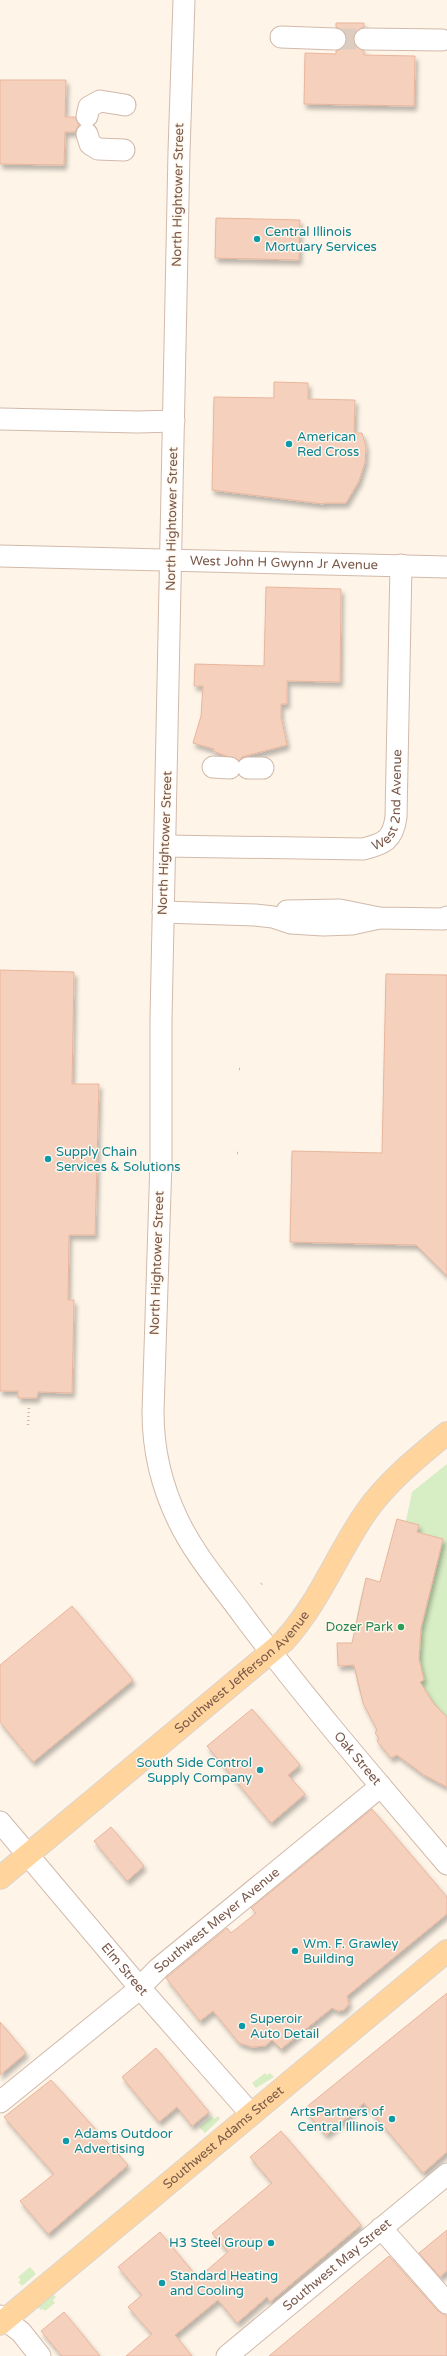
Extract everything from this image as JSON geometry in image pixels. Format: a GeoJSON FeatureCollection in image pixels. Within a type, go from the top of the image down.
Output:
{"type":"FeatureCollection","features":[{"type":"Feature","properties":{"kind":"main road","name":"Southwest Jefferson Avenue"},"geometry":{"type":"LineString","coordinates":[[0,1878],[284,1641],[300,1622],[329,1577],[353,1532],[380,1495],[395,1478],[447,1433]]}},
{"type":"Feature","properties":{"kind":"main road","name":"Southwest Adams Street"},"geometry":{"type":"LineString","coordinates":[[1,2320],[447,1951]]}},
{"type":"Feature","properties":{"kind":"street","name":"North Hightower Street"},"geometry":{"type":"LineString","coordinates":[[184,0],[164,846],[161,1161],[153,1412],[155,1438],[164,1485],[182,1528],[213,1576],[271,1652]]}},
{"type":"Feature","properties":{"kind":"street"},"geometry":{"type":"LineString","coordinates":[[281,38],[335,38]]}},
{"type":"Feature","properties":{"kind":"street"},"geometry":{"type":"LineString","coordinates":[[365,39],[442,40]]}},
{"type":"Feature","properties":{"kind":"street"},"geometry":{"type":"LineString","coordinates":[[124,150],[98,149],[90,144],[87,125],[89,107],[100,101],[125,105]]}},
{"type":"Feature","properties":{"kind":"street"},"geometry":{"type":"LineString","coordinates":[[0,419],[138,422],[174,421]]}},
{"type":"Feature","properties":{"kind":"street","name":"West John H Gwynn Jr Avenue"},"geometry":{"type":"LineString","coordinates":[[0,556],[447,567]]}},
{"type":"Feature","properties":{"kind":"street","name":"West 2nd Avenue"},"geometry":{"type":"LineString","coordinates":[[164,846],[363,849],[379,845],[390,838],[396,817],[401,565]]}},
{"type":"Feature","properties":{"kind":"street"},"geometry":{"type":"LineString","coordinates":[[163,912],[254,915],[273,917],[291,923],[323,925],[352,924],[379,918],[444,919],[447,917]]}},
{"type":"Feature","properties":{"kind":"street","name":"Oak Street"},"geometry":{"type":"LineString","coordinates":[[271,1652],[447,1864]]}},
{"type":"Feature","properties":{"kind":"street","name":"Southwest Meyer Avenue"},"geometry":{"type":"LineString","coordinates":[[0,2102],[140,1988],[159,1968],[381,1786]]}},
{"type":"Feature","properties":{"kind":"street","name":"Elm Street"},"geometry":{"type":"LineString","coordinates":[[0,1822],[140,1988],[251,2114]]}},
{"type":"Feature","properties":{"kind":"street","name":"Southwest May Street"},"geometry":{"type":"LineString","coordinates":[[227,2356],[447,2174]]}},
{"type":"Feature","properties":{"kind":"street"},"geometry":{"type":"LineString","coordinates":[[381,2228],[447,2303]]}},
{"type":"Feature","properties":{"kind":"street"},"geometry":{"type":"LineString","coordinates":[[1,2320],[21,2332],[40,2356]]}},
{"type":"Feature","properties":{"kind":"path"},"geometry":{"type":"LineString","coordinates":[[28,1425],[29,1406]]}},
{"type":"Feature","properties":{"kind":"path"},"geometry":{"type":"LineString","coordinates":[[260,1584],[264,1582]]}},
{"type":"Feature","properties":{"kind":"green space","name":"Dozer Park"},"geometry":{"type":"Polygon","coordinates":[[[447,1464],[447,1786],[424,1775],[397,1755],[391,1758],[377,1741],[379,1738],[375,1733],[377,1730],[364,1706],[358,1687],[355,1671],[354,1640],[358,1609],[366,1578],[380,1582],[397,1519],[406,1521],[412,1492],[447,1464]]]}},
{"type":"Feature","properties":{"kind":"green space"},"geometry":{"type":"Polygon","coordinates":[[[265,2073],[267,2075],[270,2073],[274,2077],[256,2088],[252,2083],[265,2073]]]}},
{"type":"Feature","properties":{"kind":"green space"},"geometry":{"type":"Polygon","coordinates":[[[212,2116],[214,2119],[218,2116],[220,2119],[205,2133],[199,2127],[212,2116]]]}},
{"type":"Feature","properties":{"kind":"green space"},"geometry":{"type":"Polygon","coordinates":[[[30,2267],[36,2274],[22,2286],[18,2282],[21,2280],[18,2277],[30,2267]]]}},
{"type":"Feature","properties":{"kind":"green space"},"geometry":{"type":"Polygon","coordinates":[[[52,2293],[56,2297],[53,2300],[55,2303],[45,2311],[43,2309],[41,2310],[37,2306],[52,2293]]]}},
{"type":"Feature","properties":{"kind":"building"},"geometry":{"type":"Polygon","coordinates":[[[336,23],[364,23],[364,27],[355,33],[353,39],[355,45],[364,51],[364,55],[415,56],[414,106],[304,104],[305,53],[336,54],[336,51],[345,46],[346,34],[336,27],[336,23]]]}},
{"type":"Feature","properties":{"kind":"building"},"geometry":{"type":"Polygon","coordinates":[[[0,80],[66,80],[65,117],[75,117],[79,125],[75,132],[65,132],[64,165],[0,164],[0,80]]]}},
{"type":"Feature","properties":{"kind":"building","name":"Central Illinois Mortuary Services"},"geometry":{"type":"Polygon","coordinates":[[[216,218],[300,220],[299,260],[215,258],[216,218]]]}},
{"type":"Feature","properties":{"kind":"building","name":"American Red Cross"},"geometry":{"type":"Polygon","coordinates":[[[274,382],[308,383],[308,399],[355,400],[354,433],[362,433],[366,447],[365,462],[359,481],[346,503],[324,504],[212,490],[214,397],[274,398],[274,382]]]}},
{"type":"Feature","properties":{"kind":"building"},"geometry":{"type":"Polygon","coordinates":[[[266,587],[341,589],[340,682],[287,681],[287,704],[281,704],[281,717],[287,745],[242,757],[239,761],[213,751],[214,749],[193,743],[201,716],[203,686],[194,686],[195,664],[264,666],[266,587]]]}},
{"type":"Feature","properties":{"kind":"building","name":"Supply Chain Services & Solutions"},"geometry":{"type":"Polygon","coordinates":[[[0,970],[74,972],[72,1084],[99,1084],[95,1235],[69,1235],[68,1300],[74,1300],[72,1393],[38,1392],[37,1398],[18,1398],[18,1391],[0,1391],[0,970]]]}},
{"type":"Feature","properties":{"kind":"building"},"geometry":{"type":"Polygon","coordinates":[[[386,974],[447,975],[447,1276],[416,1245],[290,1242],[292,1151],[382,1153],[386,974]]]}},
{"type":"Feature","properties":{"kind":"building","name":"Dozer Park"},"geometry":{"type":"Polygon","coordinates":[[[397,1519],[419,1525],[417,1532],[443,1539],[421,1628],[419,1659],[424,1680],[420,1682],[434,1704],[447,1717],[447,1787],[424,1775],[397,1755],[391,1758],[377,1741],[379,1738],[375,1733],[377,1730],[363,1703],[354,1665],[338,1666],[337,1643],[352,1643],[366,1578],[380,1582],[397,1519]]]}},
{"type":"Feature","properties":{"kind":"building"},"geometry":{"type":"Polygon","coordinates":[[[72,1606],[133,1680],[33,1762],[0,1722],[0,1665],[72,1606]]]}},
{"type":"Feature","properties":{"kind":"building","name":"South Side Control Supply Company"},"geometry":{"type":"Polygon","coordinates":[[[252,1709],[300,1765],[288,1775],[305,1794],[271,1823],[207,1746],[252,1709]]]}},
{"type":"Feature","properties":{"kind":"building"},"geometry":{"type":"Polygon","coordinates":[[[372,1809],[447,1897],[447,1914],[347,1996],[349,2004],[344,2010],[338,2011],[332,2008],[281,2049],[272,2040],[265,2046],[252,2047],[239,2043],[213,2011],[200,2021],[166,1978],[227,1928],[231,1933],[256,1913],[251,1908],[372,1809]]]}},
{"type":"Feature","properties":{"kind":"building"},"geometry":{"type":"Polygon","coordinates":[[[111,1827],[144,1866],[127,1881],[94,1841],[111,1827]]]}},
{"type":"Feature","properties":{"kind":"building"},"geometry":{"type":"Polygon","coordinates":[[[447,1993],[447,2152],[423,2173],[364,2103],[326,2135],[304,2109],[447,1993]]]}},
{"type":"Feature","properties":{"kind":"building"},"geometry":{"type":"Polygon","coordinates":[[[0,2022],[26,2053],[0,2075],[0,2022]]]}},
{"type":"Feature","properties":{"kind":"building"},"geometry":{"type":"Polygon","coordinates":[[[156,2048],[209,2112],[192,2126],[177,2107],[159,2122],[122,2077],[156,2048]]]}},
{"type":"Feature","properties":{"kind":"building","name":"Adams Outdoor Advertising"},"geometry":{"type":"Polygon","coordinates":[[[51,2080],[128,2165],[48,2234],[20,2201],[54,2174],[4,2117],[51,2080]]]}},
{"type":"Feature","properties":{"kind":"building"},"geometry":{"type":"Polygon","coordinates":[[[281,2131],[361,2225],[270,2302],[267,2297],[237,2323],[218,2300],[175,2335],[192,2356],[126,2356],[152,2334],[128,2307],[142,2295],[118,2267],[160,2232],[198,2278],[228,2252],[212,2233],[272,2183],[250,2157],[281,2131]]]}},
{"type":"Feature","properties":{"kind":"building"},"geometry":{"type":"Polygon","coordinates":[[[447,2230],[447,2271],[440,2277],[419,2253],[447,2230]]]}},
{"type":"Feature","properties":{"kind":"building"},"geometry":{"type":"Polygon","coordinates":[[[389,2256],[438,2311],[447,2316],[447,2356],[269,2356],[389,2256]]]}},
{"type":"Feature","properties":{"kind":"building"},"geometry":{"type":"Polygon","coordinates":[[[64,2312],[100,2356],[62,2356],[41,2331],[64,2312]]]}},
{"type":"Feature","properties":{"kind":"tunnel"},"geometry":{"type":"LineString","coordinates":[[335,39],[365,39]]}},
{"type":"Feature","properties":{"kind":"place","name":"Central Illinois Mortuary Services"},"geometry":{"type":"Point","coordinates":[257,239]}},
{"type":"Feature","properties":{"kind":"place","name":"American Red Cross"},"geometry":{"type":"Point","coordinates":[289,444]}},
{"type":"Feature","properties":{"kind":"place","name":"Supply Chain Services & Solutions"},"geometry":{"type":"Point","coordinates":[48,1159]}},
{"type":"Feature","properties":{"kind":"place","name":"Dozer Park"},"geometry":{"type":"Point","coordinates":[401,1627]}},
{"type":"Feature","properties":{"kind":"place","name":"South Side Control Supply Company"},"geometry":{"type":"Point","coordinates":[260,1770]}},
{"type":"Feature","properties":{"kind":"place","name":"Wm. F. Grawley Building"},"geometry":{"type":"Point","coordinates":[295,1951]}},
{"type":"Feature","properties":{"kind":"place","name":"Superoir Auto Detail"},"geometry":{"type":"Point","coordinates":[242,2026]}},
{"type":"Feature","properties":{"kind":"place","name":"ArtsPartners of Central Illinois"},"geometry":{"type":"Point","coordinates":[392,2119]}},
{"type":"Feature","properties":{"kind":"place","name":"Adams Outdoor Advertising"},"geometry":{"type":"Point","coordinates":[66,2141]}},
{"type":"Feature","properties":{"kind":"place","name":"H3 Steel Group"},"geometry":{"type":"Point","coordinates":[271,2243]}},
{"type":"Feature","properties":{"kind":"place","name":"Standard Heating and Cooling"},"geometry":{"type":"Point","coordinates":[162,2283]}}]}
